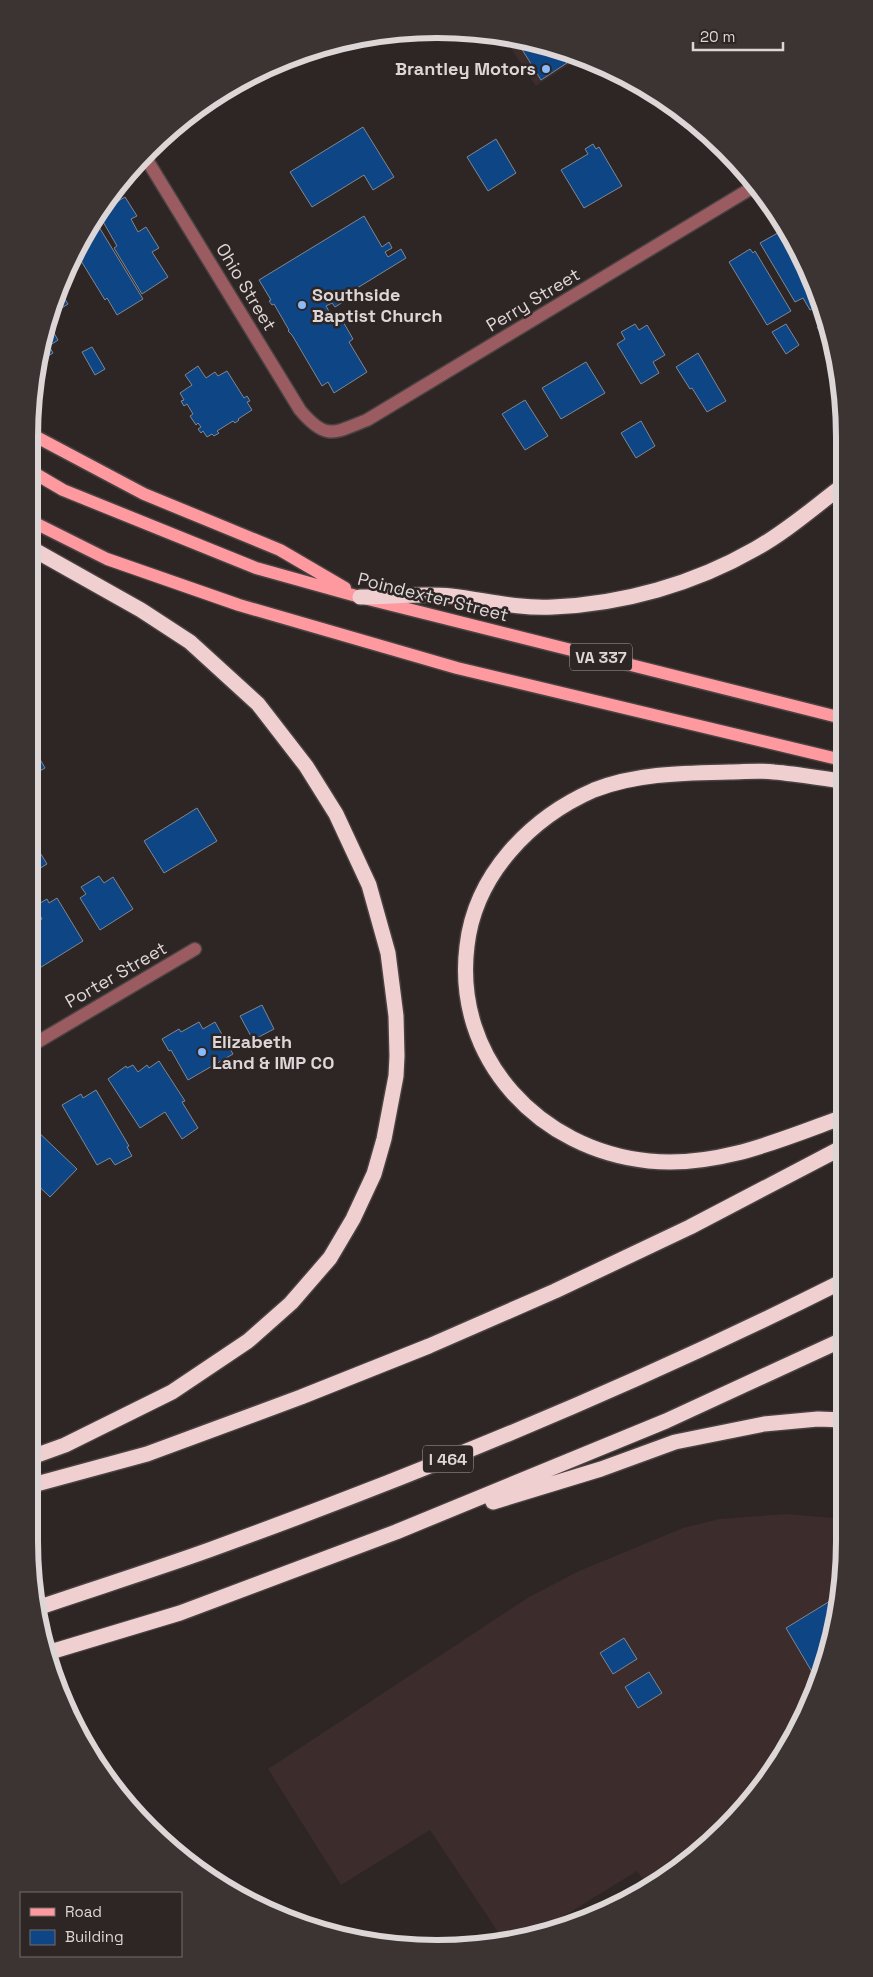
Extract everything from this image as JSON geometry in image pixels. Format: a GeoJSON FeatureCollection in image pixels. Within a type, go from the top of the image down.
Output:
{"type":"FeatureCollection","features":[{"type":"Feature","properties":{"kind":"highway"},"geometry":{"type":"LineString","coordinates":[[360,597],[449,596],[516,606],[552,607],[604,602],[656,591],[716,570],[756,549],[788,528],[836,491]]}},
{"type":"Feature","properties":{"kind":"highway"},"geometry":{"type":"LineString","coordinates":[[38,552],[141,610],[190,642],[258,704],[306,766],[336,814],[370,885],[388,953],[396,1016],[397,1056],[396,1076],[384,1139],[374,1174],[353,1219],[330,1258],[291,1303],[248,1341],[172,1392],[66,1445],[38,1455]]}},
{"type":"Feature","properties":{"kind":"highway"},"geometry":{"type":"LineString","coordinates":[[836,779],[772,772],[682,773],[638,778],[595,790],[552,812],[527,832],[509,852],[488,883],[476,910],[467,944],[466,960],[468,1000],[472,1018],[487,1057],[508,1089],[536,1117],[558,1132],[582,1143],[606,1153],[648,1161],[680,1162],[727,1156],[757,1149],[836,1120]]}},
{"type":"Feature","properties":{"kind":"highway"},"geometry":{"type":"LineString","coordinates":[[38,1484],[147,1454],[301,1397],[429,1346],[555,1292],[690,1227],[836,1151]]}},
{"type":"Feature","properties":{"kind":"highway","name":"I 464"},"geometry":{"type":"LineString","coordinates":[[43,1606],[208,1550],[408,1475],[562,1412],[766,1320],[836,1285]]}},
{"type":"Feature","properties":{"kind":"highway"},"geometry":{"type":"LineString","coordinates":[[53,1651],[180,1614],[396,1532],[658,1425],[836,1343]]}},
{"type":"Feature","properties":{"kind":"highway"},"geometry":{"type":"LineString","coordinates":[[396,1532],[602,1469],[675,1442],[764,1424],[818,1418],[836,1419]]}},
{"type":"Feature","properties":{"kind":"main road"},"geometry":{"type":"LineString","coordinates":[[38,438],[144,494],[280,550],[360,597]]}},
{"type":"Feature","properties":{"kind":"main road","name":"Poindexter Street"},"geometry":{"type":"LineString","coordinates":[[38,475],[63,490],[256,568],[360,597],[836,716]]}},
{"type":"Feature","properties":{"kind":"main road","name":"VA 337"},"geometry":{"type":"LineString","coordinates":[[38,524],[107,559],[239,605],[457,668],[836,759]]}},
{"type":"Feature","properties":{"kind":"street","name":"Ohio Street"},"geometry":{"type":"LineString","coordinates":[[148,161],[300,410],[312,424],[325,432]]}},
{"type":"Feature","properties":{"kind":"street","name":"Perry Street"},"geometry":{"type":"LineString","coordinates":[[325,432],[337,432],[367,420],[749,189]]}},
{"type":"Feature","properties":{"kind":"street","name":"Porter Street"},"geometry":{"type":"LineString","coordinates":[[38,1041],[195,949]]}},
{"type":"Feature","properties":{"kind":"shaded area","name":"Brantley Motors"},"geometry":{"type":"Polygon","coordinates":[[[508,44],[540,51],[573,62],[536,86],[508,44]]]}},
{"type":"Feature","properties":{"kind":"shaded area"},"geometry":{"type":"Polygon","coordinates":[[[787,1514],[836,1518],[835,1567],[828,1618],[822,1644],[805,1693],[782,1740],[768,1762],[719,1823],[679,1857],[644,1881],[637,1871],[557,1921],[514,1932],[500,1934],[430,1830],[341,1885],[268,1769],[529,1597],[579,1571],[683,1528],[719,1519],[787,1514]]]}},
{"type":"Feature","properties":{"kind":"building","name":"Brantley Motors"},"geometry":{"type":"Polygon","coordinates":[[[520,46],[570,61],[541,80],[520,46]]]}},
{"type":"Feature","properties":{"kind":"building"},"geometry":{"type":"Polygon","coordinates":[[[363,127],[394,177],[373,190],[364,175],[312,207],[290,172],[363,127]]]}},
{"type":"Feature","properties":{"kind":"building"},"geometry":{"type":"Polygon","coordinates":[[[496,139],[516,173],[488,191],[467,157],[496,139]]]}},
{"type":"Feature","properties":{"kind":"building"},"geometry":{"type":"Polygon","coordinates":[[[593,144],[596,149],[599,147],[622,186],[584,208],[561,170],[588,154],[585,149],[593,144]]]}},
{"type":"Feature","properties":{"kind":"building"},"geometry":{"type":"Polygon","coordinates":[[[125,197],[137,216],[131,219],[138,232],[146,227],[159,248],[152,252],[168,277],[142,294],[114,248],[117,246],[102,220],[113,204],[125,197]]]}},
{"type":"Feature","properties":{"kind":"building","name":"Southside Baptist Church"},"geometry":{"type":"Polygon","coordinates":[[[364,216],[382,247],[389,242],[392,248],[385,252],[388,257],[401,249],[406,258],[341,298],[343,302],[335,307],[332,303],[326,306],[335,322],[341,318],[353,339],[349,342],[367,372],[334,393],[328,382],[322,386],[288,331],[274,304],[272,305],[269,301],[271,300],[259,280],[364,216]]]}},
{"type":"Feature","properties":{"kind":"building"},"geometry":{"type":"Polygon","coordinates":[[[99,227],[143,299],[117,315],[107,298],[105,300],[80,259],[99,227]]]}},
{"type":"Feature","properties":{"kind":"building"},"geometry":{"type":"Polygon","coordinates":[[[779,232],[794,260],[814,308],[810,310],[803,298],[795,302],[760,243],[779,232]]]}},
{"type":"Feature","properties":{"kind":"building"},"geometry":{"type":"Polygon","coordinates":[[[750,249],[753,253],[755,251],[791,311],[767,325],[729,262],[750,249]]]}},
{"type":"Feature","properties":{"kind":"building"},"geometry":{"type":"Polygon","coordinates":[[[63,296],[68,304],[58,310],[63,296]]]}},
{"type":"Feature","properties":{"kind":"building"},"geometry":{"type":"Polygon","coordinates":[[[635,324],[639,330],[647,325],[665,355],[653,362],[659,373],[641,384],[617,344],[625,339],[621,332],[635,324]]]}},
{"type":"Feature","properties":{"kind":"building"},"geometry":{"type":"Polygon","coordinates":[[[786,324],[799,345],[786,354],[772,332],[786,324]]]}},
{"type":"Feature","properties":{"kind":"building"},"geometry":{"type":"Polygon","coordinates":[[[820,326],[823,338],[817,327],[820,326]]]}},
{"type":"Feature","properties":{"kind":"building"},"geometry":{"type":"Polygon","coordinates":[[[52,330],[58,340],[49,346],[53,353],[45,357],[52,330]]]}},
{"type":"Feature","properties":{"kind":"building"},"geometry":{"type":"Polygon","coordinates":[[[92,347],[105,369],[95,375],[82,352],[92,347]]]}},
{"type":"Feature","properties":{"kind":"building"},"geometry":{"type":"Polygon","coordinates":[[[698,353],[726,401],[707,412],[676,367],[698,353]]]}},
{"type":"Feature","properties":{"kind":"building"},"geometry":{"type":"Polygon","coordinates":[[[586,362],[605,393],[561,419],[542,388],[586,362]]]}},
{"type":"Feature","properties":{"kind":"building"},"geometry":{"type":"Polygon","coordinates":[[[198,366],[206,378],[215,372],[218,376],[227,371],[244,398],[247,396],[250,401],[247,402],[252,410],[235,423],[233,421],[217,431],[219,433],[214,436],[212,434],[207,437],[203,431],[201,433],[198,429],[201,427],[198,423],[196,425],[190,416],[193,414],[187,404],[184,406],[181,401],[184,400],[180,393],[192,385],[185,375],[198,366]]]}},
{"type":"Feature","properties":{"kind":"building"},"geometry":{"type":"Polygon","coordinates":[[[525,400],[548,436],[525,450],[502,414],[525,400]]]}},
{"type":"Feature","properties":{"kind":"building"},"geometry":{"type":"Polygon","coordinates":[[[641,421],[655,446],[636,458],[621,433],[641,421]]]}},
{"type":"Feature","properties":{"kind":"building"},"geometry":{"type":"Polygon","coordinates":[[[38,756],[45,768],[38,772],[38,756]]]}},
{"type":"Feature","properties":{"kind":"building"},"geometry":{"type":"Polygon","coordinates":[[[197,808],[217,841],[164,873],[144,841],[197,808]]]}},
{"type":"Feature","properties":{"kind":"building"},"geometry":{"type":"Polygon","coordinates":[[[38,849],[47,864],[38,870],[38,849]]]}},
{"type":"Feature","properties":{"kind":"building"},"geometry":{"type":"Polygon","coordinates":[[[99,876],[104,883],[113,877],[133,909],[100,930],[80,898],[86,894],[81,887],[99,876]]]}},
{"type":"Feature","properties":{"kind":"building"},"geometry":{"type":"Polygon","coordinates":[[[57,898],[83,941],[38,969],[38,921],[42,919],[38,912],[38,904],[47,899],[49,903],[57,898]]]}},
{"type":"Feature","properties":{"kind":"building"},"geometry":{"type":"Polygon","coordinates":[[[262,1005],[274,1029],[253,1040],[240,1016],[262,1005]]]}},
{"type":"Feature","properties":{"kind":"building","name":"Elizabeth Land & IMP CO"},"geometry":{"type":"Polygon","coordinates":[[[199,1022],[203,1029],[215,1022],[233,1054],[188,1080],[171,1050],[169,1051],[162,1039],[179,1029],[181,1032],[199,1022]]]}},
{"type":"Feature","properties":{"kind":"building"},"geometry":{"type":"Polygon","coordinates":[[[159,1061],[185,1101],[182,1102],[198,1128],[182,1139],[165,1112],[140,1128],[108,1079],[126,1066],[127,1068],[133,1065],[138,1072],[147,1065],[149,1068],[159,1061]]]}},
{"type":"Feature","properties":{"kind":"building"},"geometry":{"type":"Polygon","coordinates":[[[96,1090],[129,1146],[127,1147],[132,1156],[115,1165],[110,1158],[97,1165],[62,1105],[81,1094],[83,1098],[96,1090]]]}},
{"type":"Feature","properties":{"kind":"building"},"geometry":{"type":"Polygon","coordinates":[[[38,1132],[77,1169],[50,1197],[38,1186],[38,1132]]]}},
{"type":"Feature","properties":{"kind":"building"},"geometry":{"type":"Polygon","coordinates":[[[831,1601],[822,1644],[813,1673],[786,1628],[831,1601]]]}},
{"type":"Feature","properties":{"kind":"building"},"geometry":{"type":"Polygon","coordinates":[[[624,1638],[637,1659],[613,1674],[600,1653],[624,1638]]]}},
{"type":"Feature","properties":{"kind":"building"},"geometry":{"type":"Polygon","coordinates":[[[649,1672],[662,1693],[638,1708],[625,1687],[649,1672]]]}},
{"type":"Feature","properties":{"kind":"place","name":"Brantley Motors"},"geometry":{"type":"Point","coordinates":[546,69]}},
{"type":"Feature","properties":{"kind":"place","name":"Southside Baptist Church"},"geometry":{"type":"Point","coordinates":[302,305]}},
{"type":"Feature","properties":{"kind":"place","name":"Elizabeth Land & IMP CO"},"geometry":{"type":"Point","coordinates":[202,1052]}}]}
